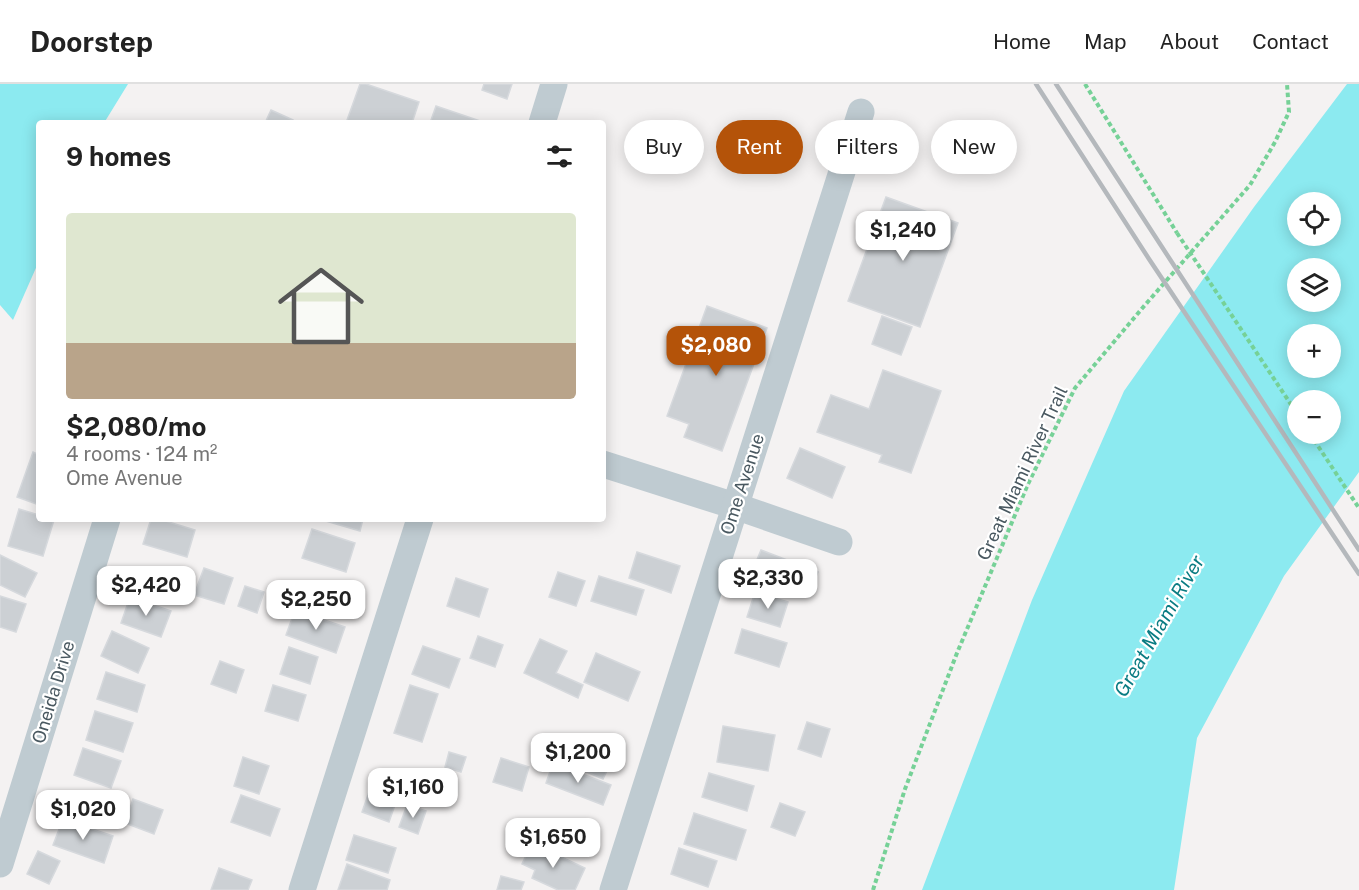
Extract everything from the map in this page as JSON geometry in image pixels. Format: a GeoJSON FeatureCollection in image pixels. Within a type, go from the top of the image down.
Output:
{"type":"FeatureCollection","features":[{"type":"Feature","properties":{"kind":"street"},"geometry":{"type":"LineString","coordinates":[[543,120],[554,84]]}},
{"type":"Feature","properties":{"kind":"street","name":"Ome Avenue"},"geometry":{"type":"LineString","coordinates":[[613,890],[861,112]]}},
{"type":"Feature","properties":{"kind":"street"},"geometry":{"type":"LineString","coordinates":[[606,465],[839,542]]}},
{"type":"Feature","properties":{"kind":"street","name":"Oneida Drive"},"geometry":{"type":"LineString","coordinates":[[0,864],[106,522]]}},
{"type":"Feature","properties":{"kind":"street"},"geometry":{"type":"LineString","coordinates":[[302,890],[419,522]]}},
{"type":"Feature","properties":{"kind":"path"},"geometry":{"type":"LineString","coordinates":[[1085,84],[1178,233],[1287,397]]}},
{"type":"Feature","properties":{"kind":"path","name":"Great Miami River Trail"},"geometry":{"type":"LineString","coordinates":[[873,890],[905,789],[957,653],[1028,484],[1075,388],[1250,184],[1275,142],[1289,112],[1287,84]]}},
{"type":"Feature","properties":{"kind":"path"},"geometry":{"type":"LineString","coordinates":[[1317,444],[1359,508]]}},
{"type":"Feature","properties":{"kind":"water"},"geometry":{"type":"Polygon","coordinates":[[[0,84],[128,84],[106,120],[36,120],[36,268],[13,320],[0,305],[0,84]]]}},
{"type":"Feature","properties":{"kind":"water","name":"Great Miami River"},"geometry":{"type":"Polygon","coordinates":[[[1347,84],[1359,84],[1359,472],[1284,576],[1197,738],[1174,890],[922,890],[1032,600],[1124,391],[1254,207],[1347,84]]]}},
{"type":"Feature","properties":{"kind":"building"},"geometry":{"type":"Polygon","coordinates":[[[360,84],[419,102],[413,120],[347,120],[360,84]]]}},
{"type":"Feature","properties":{"kind":"building"},"geometry":{"type":"Polygon","coordinates":[[[484,84],[512,84],[507,99],[482,90],[484,84]]]}},
{"type":"Feature","properties":{"kind":"building"},"geometry":{"type":"Polygon","coordinates":[[[436,106],[477,120],[431,120],[436,106]]]}},
{"type":"Feature","properties":{"kind":"building"},"geometry":{"type":"Polygon","coordinates":[[[271,110],[293,120],[266,120],[271,110]]]}},
{"type":"Feature","properties":{"kind":"building"},"geometry":{"type":"Polygon","coordinates":[[[886,197],[958,223],[920,327],[848,301],[886,197]]]}},
{"type":"Feature","properties":{"kind":"building"},"geometry":{"type":"Polygon","coordinates":[[[707,306],[767,328],[722,451],[684,437],[689,424],[667,416],[707,306]]]}},
{"type":"Feature","properties":{"kind":"building"},"geometry":{"type":"Polygon","coordinates":[[[882,316],[912,327],[901,355],[872,344],[882,316]]]}},
{"type":"Feature","properties":{"kind":"building"},"geometry":{"type":"Polygon","coordinates":[[[883,370],[941,391],[911,473],[879,462],[882,455],[817,432],[831,395],[869,409],[883,370]]]}},
{"type":"Feature","properties":{"kind":"building"},"geometry":{"type":"Polygon","coordinates":[[[800,448],[845,467],[832,498],[787,478],[800,448]]]}},
{"type":"Feature","properties":{"kind":"building"},"geometry":{"type":"Polygon","coordinates":[[[33,452],[36,454],[36,504],[17,497],[33,452]]]}},
{"type":"Feature","properties":{"kind":"building"},"geometry":{"type":"Polygon","coordinates":[[[19,509],[36,514],[36,522],[53,522],[43,556],[8,546],[19,509]]]}},
{"type":"Feature","properties":{"kind":"building"},"geometry":{"type":"Polygon","coordinates":[[[150,522],[169,522],[195,530],[187,557],[143,544],[150,522]]]}},
{"type":"Feature","properties":{"kind":"building"},"geometry":{"type":"Polygon","coordinates":[[[329,522],[362,522],[360,531],[329,522]]]}},
{"type":"Feature","properties":{"kind":"building"},"geometry":{"type":"Polygon","coordinates":[[[312,529],[355,543],[346,572],[302,558],[312,529]]]}},
{"type":"Feature","properties":{"kind":"building"},"geometry":{"type":"Polygon","coordinates":[[[761,550],[818,572],[808,596],[751,574],[761,550]]]}},
{"type":"Feature","properties":{"kind":"building"},"geometry":{"type":"Polygon","coordinates":[[[637,552],[680,566],[671,593],[629,578],[637,552]]]}},
{"type":"Feature","properties":{"kind":"building"},"geometry":{"type":"Polygon","coordinates":[[[0,555],[37,573],[25,597],[0,585],[0,555]]]}},
{"type":"Feature","properties":{"kind":"building"},"geometry":{"type":"Polygon","coordinates":[[[204,568],[233,578],[224,604],[194,595],[204,568]]]}},
{"type":"Feature","properties":{"kind":"building"},"geometry":{"type":"Polygon","coordinates":[[[558,572],[585,581],[576,606],[549,597],[558,572]]]}},
{"type":"Feature","properties":{"kind":"building"},"geometry":{"type":"Polygon","coordinates":[[[599,576],[644,590],[636,615],[591,601],[599,576]]]}},
{"type":"Feature","properties":{"kind":"building"},"geometry":{"type":"Polygon","coordinates":[[[456,578],[488,589],[479,617],[447,606],[456,578]]]}},
{"type":"Feature","properties":{"kind":"building"},"geometry":{"type":"Polygon","coordinates":[[[245,586],[264,592],[257,613],[238,606],[245,586]]]}},
{"type":"Feature","properties":{"kind":"building"},"geometry":{"type":"Polygon","coordinates":[[[755,592],[788,602],[780,627],[747,617],[755,592]]]}},
{"type":"Feature","properties":{"kind":"building"},"geometry":{"type":"Polygon","coordinates":[[[0,596],[26,604],[16,632],[0,627],[0,596]]]}},
{"type":"Feature","properties":{"kind":"building"},"geometry":{"type":"Polygon","coordinates":[[[130,597],[171,611],[161,637],[121,623],[130,597]]]}},
{"type":"Feature","properties":{"kind":"building"},"geometry":{"type":"Polygon","coordinates":[[[295,610],[345,627],[336,653],[286,635],[295,610]]]}},
{"type":"Feature","properties":{"kind":"building"},"geometry":{"type":"Polygon","coordinates":[[[742,629],[787,643],[779,667],[735,653],[742,629]]]}},
{"type":"Feature","properties":{"kind":"building"},"geometry":{"type":"Polygon","coordinates":[[[112,631],[149,648],[138,673],[101,656],[112,631]]]}},
{"type":"Feature","properties":{"kind":"building"},"geometry":{"type":"Polygon","coordinates":[[[478,636],[503,645],[495,667],[470,658],[478,636]]]}},
{"type":"Feature","properties":{"kind":"building"},"geometry":{"type":"Polygon","coordinates":[[[540,639],[567,651],[556,673],[583,685],[578,698],[524,673],[540,639]]]}},
{"type":"Feature","properties":{"kind":"building"},"geometry":{"type":"Polygon","coordinates":[[[423,646],[460,659],[449,688],[412,674],[423,646]]]}},
{"type":"Feature","properties":{"kind":"building"},"geometry":{"type":"Polygon","coordinates":[[[289,647],[318,657],[310,684],[280,674],[289,647]]]}},
{"type":"Feature","properties":{"kind":"building"},"geometry":{"type":"Polygon","coordinates":[[[596,653],[640,672],[628,701],[584,682],[596,653]]]}},
{"type":"Feature","properties":{"kind":"building"},"geometry":{"type":"Polygon","coordinates":[[[220,661],[244,670],[236,693],[211,684],[220,661]]]}},
{"type":"Feature","properties":{"kind":"building"},"geometry":{"type":"Polygon","coordinates":[[[106,672],[145,685],[137,712],[97,699],[106,672]]]}},
{"type":"Feature","properties":{"kind":"building"},"geometry":{"type":"Polygon","coordinates":[[[273,685],[306,695],[298,721],[265,711],[273,685]]]}},
{"type":"Feature","properties":{"kind":"building"},"geometry":{"type":"Polygon","coordinates":[[[410,685],[438,694],[422,742],[394,733],[410,685]]]}},
{"type":"Feature","properties":{"kind":"building"},"geometry":{"type":"Polygon","coordinates":[[[95,711],[133,723],[123,752],[86,740],[95,711]]]}},
{"type":"Feature","properties":{"kind":"building"},"geometry":{"type":"Polygon","coordinates":[[[807,722],[830,729],[821,757],[798,749],[807,722]]]}},
{"type":"Feature","properties":{"kind":"building"},"geometry":{"type":"Polygon","coordinates":[[[723,726],[775,735],[768,771],[717,762],[723,726]]]}},
{"type":"Feature","properties":{"kind":"building"},"geometry":{"type":"Polygon","coordinates":[[[580,738],[615,754],[603,779],[568,764],[580,738]]]}},
{"type":"Feature","properties":{"kind":"building"},"geometry":{"type":"Polygon","coordinates":[[[83,748],[121,761],[111,788],[74,775],[83,748]]]}},
{"type":"Feature","properties":{"kind":"building"},"geometry":{"type":"Polygon","coordinates":[[[449,752],[466,757],[461,772],[445,767],[449,752]]]}},
{"type":"Feature","properties":{"kind":"building"},"geometry":{"type":"Polygon","coordinates":[[[243,757],[269,766],[259,794],[234,786],[243,757]]]}},
{"type":"Feature","properties":{"kind":"building"},"geometry":{"type":"Polygon","coordinates":[[[501,758],[529,767],[522,791],[493,782],[501,758]]]}},
{"type":"Feature","properties":{"kind":"building"},"geometry":{"type":"Polygon","coordinates":[[[553,763],[611,785],[603,805],[546,783],[553,763]]]}},
{"type":"Feature","properties":{"kind":"building"},"geometry":{"type":"Polygon","coordinates":[[[709,773],[754,786],[747,811],[702,797],[709,773]]]}},
{"type":"Feature","properties":{"kind":"building"},"geometry":{"type":"Polygon","coordinates":[[[369,792],[396,802],[389,822],[362,812],[369,792]]]}},
{"type":"Feature","properties":{"kind":"building"},"geometry":{"type":"Polygon","coordinates":[[[241,795],[280,809],[270,836],[231,822],[241,795]]]}},
{"type":"Feature","properties":{"kind":"building"},"geometry":{"type":"Polygon","coordinates":[[[133,799],[163,810],[154,834],[125,823],[133,799]]]}},
{"type":"Feature","properties":{"kind":"building"},"geometry":{"type":"Polygon","coordinates":[[[780,803],[805,812],[795,836],[771,827],[780,803]]]}},
{"type":"Feature","properties":{"kind":"building"},"geometry":{"type":"Polygon","coordinates":[[[407,805],[426,811],[418,834],[399,827],[407,805]]]}},
{"type":"Feature","properties":{"kind":"building"},"geometry":{"type":"Polygon","coordinates":[[[694,813],[746,830],[736,860],[684,844],[694,813]]]}},
{"type":"Feature","properties":{"kind":"building"},"geometry":{"type":"Polygon","coordinates":[[[63,819],[113,836],[104,863],[53,845],[63,819]]]}},
{"type":"Feature","properties":{"kind":"building"},"geometry":{"type":"Polygon","coordinates":[[[354,835],[396,848],[388,873],[346,860],[354,835]]]}},
{"type":"Feature","properties":{"kind":"building"},"geometry":{"type":"Polygon","coordinates":[[[532,843],[585,868],[575,890],[558,890],[532,878],[535,870],[522,864],[532,843]]]}},
{"type":"Feature","properties":{"kind":"building"},"geometry":{"type":"Polygon","coordinates":[[[679,848],[717,861],[708,887],[671,874],[679,848]]]}},
{"type":"Feature","properties":{"kind":"building"},"geometry":{"type":"Polygon","coordinates":[[[38,851],[60,861],[49,884],[27,874],[38,851]]]}},
{"type":"Feature","properties":{"kind":"building"},"geometry":{"type":"Polygon","coordinates":[[[347,864],[390,880],[387,890],[338,890],[347,864]]]}},
{"type":"Feature","properties":{"kind":"building"},"geometry":{"type":"Polygon","coordinates":[[[219,868],[252,880],[248,890],[211,890],[219,868]]]}},
{"type":"Feature","properties":{"kind":"building"},"geometry":{"type":"Polygon","coordinates":[[[501,876],[524,882],[521,890],[497,890],[501,876]]]}},
{"type":"Feature","properties":{"kind":"railway"},"geometry":{"type":"LineString","coordinates":[[1036,84],[1149,259],[1359,574]]}},
{"type":"Feature","properties":{"kind":"railway"},"geometry":{"type":"LineString","coordinates":[[1056,84],[1359,550]]}}]}
